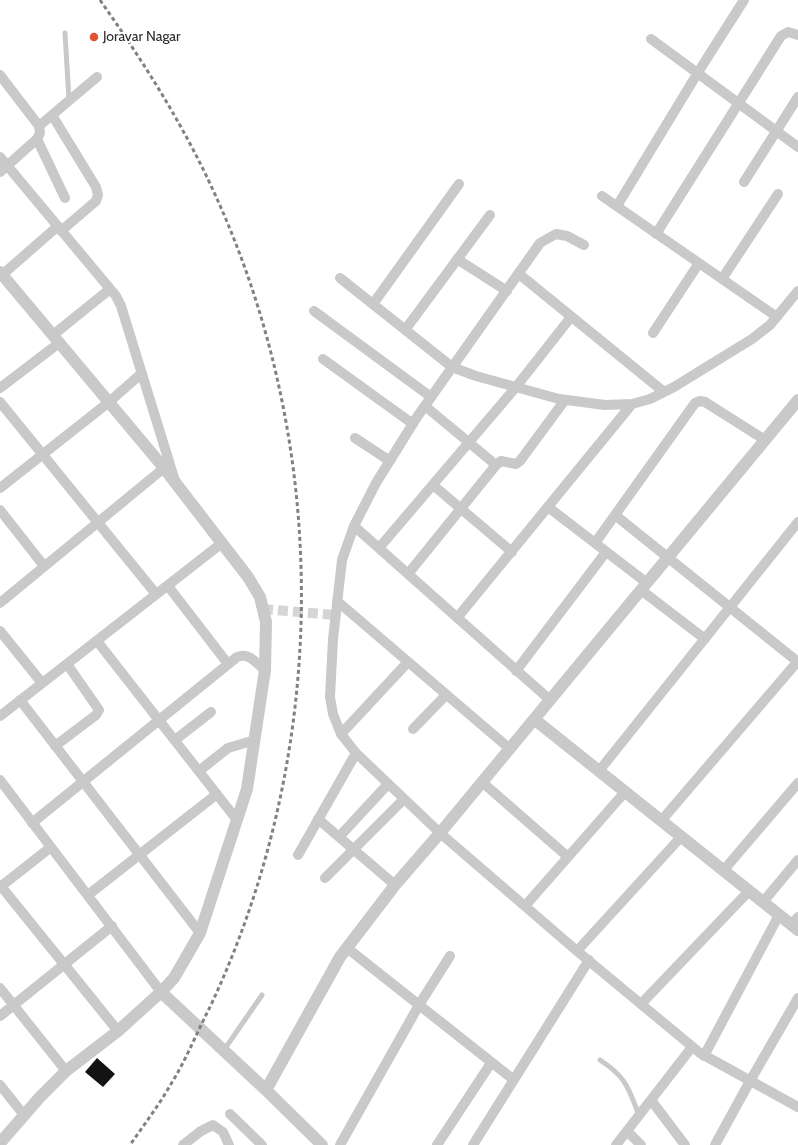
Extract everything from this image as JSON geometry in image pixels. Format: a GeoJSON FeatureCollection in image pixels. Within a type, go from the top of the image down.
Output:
{"type":"FeatureCollection","features":[{"type":"Feature","properties":{"kind":"street"},"geometry":{"type":"LineString","coordinates":[[616,206],[744,0]]}},
{"type":"Feature","properties":{"kind":"street"},"geometry":{"type":"LineString","coordinates":[[656,234],[781,36],[788,32],[798,35]]}},
{"type":"Feature","properties":{"kind":"street"},"geometry":{"type":"LineString","coordinates":[[650,39],[798,148]]}},
{"type":"Feature","properties":{"kind":"street"},"geometry":{"type":"LineString","coordinates":[[0,75],[38,126],[40,133],[36,139],[4,169]]}},
{"type":"Feature","properties":{"kind":"street"},"geometry":{"type":"LineString","coordinates":[[38,126],[97,78]]}},
{"type":"Feature","properties":{"kind":"street"},"geometry":{"type":"LineString","coordinates":[[744,182],[798,98]]}},
{"type":"Feature","properties":{"kind":"street"},"geometry":{"type":"LineString","coordinates":[[0,1143],[24,1115],[66,1071],[118,1031],[161,992],[174,978],[200,933],[247,789],[265,670],[266,622],[260,597],[248,577],[176,482],[2,277],[60,228],[96,201],[98,195],[96,187],[52,115]]}},
{"type":"Feature","properties":{"kind":"street"},"geometry":{"type":"LineString","coordinates":[[36,139],[65,198]]}},
{"type":"Feature","properties":{"kind":"street"},"geometry":{"type":"LineString","coordinates":[[0,157],[4,169],[60,228],[110,289],[121,306],[176,482]]}},
{"type":"Feature","properties":{"kind":"street"},"geometry":{"type":"LineString","coordinates":[[373,304],[459,184]]}},
{"type":"Feature","properties":{"kind":"street"},"geometry":{"type":"LineString","coordinates":[[722,279],[778,194]]}},
{"type":"Feature","properties":{"kind":"street"},"geometry":{"type":"LineString","coordinates":[[602,196],[777,317]]}},
{"type":"Feature","properties":{"kind":"street"},"geometry":{"type":"LineString","coordinates":[[405,330],[490,215]]}},
{"type":"Feature","properties":{"kind":"street"},"geometry":{"type":"LineString","coordinates":[[584,246],[567,236],[556,234],[540,243],[431,397],[390,461],[354,526],[342,560],[332,639],[330,697],[341,734],[356,753],[440,833],[692,1047],[704,1056],[798,1107]]}},
{"type":"Feature","properties":{"kind":"street"},"geometry":{"type":"LineString","coordinates":[[458,259],[507,291]]}},
{"type":"Feature","properties":{"kind":"street"},"geometry":{"type":"LineString","coordinates":[[653,333],[699,263]]}},
{"type":"Feature","properties":{"kind":"street"},"geometry":{"type":"LineString","coordinates":[[519,274],[664,392]]}},
{"type":"Feature","properties":{"kind":"street"},"geometry":{"type":"LineString","coordinates":[[340,278],[452,367],[516,387],[565,400],[605,405],[632,404],[664,392],[752,339],[777,317],[798,291]]}},
{"type":"Feature","properties":{"kind":"street"},"geometry":{"type":"LineString","coordinates":[[0,388],[110,289]]}},
{"type":"Feature","properties":{"kind":"street"},"geometry":{"type":"LineString","coordinates":[[314,311],[431,397]]}},
{"type":"Feature","properties":{"kind":"street"},"geometry":{"type":"LineString","coordinates":[[379,548],[516,387],[571,317]]}},
{"type":"Feature","properties":{"kind":"street"},"geometry":{"type":"LineString","coordinates":[[323,359],[413,424]]}},
{"type":"Feature","properties":{"kind":"street"},"geometry":{"type":"LineString","coordinates":[[0,488],[109,402],[142,373]]}},
{"type":"Feature","properties":{"kind":"street"},"geometry":{"type":"LineString","coordinates":[[408,574],[462,510],[496,465],[500,461],[516,464],[520,461],[565,400]]}},
{"type":"Feature","properties":{"kind":"street"},"geometry":{"type":"LineString","coordinates":[[0,402],[156,594]]}},
{"type":"Feature","properties":{"kind":"street"},"geometry":{"type":"LineString","coordinates":[[595,544],[695,404],[705,402],[765,440]]}},
{"type":"Feature","properties":{"kind":"street"},"geometry":{"type":"LineString","coordinates":[[457,618],[632,404]]}},
{"type":"Feature","properties":{"kind":"street"},"geometry":{"type":"LineString","coordinates":[[266,1090],[340,957],[396,885],[510,749],[668,556],[797,404]]}},
{"type":"Feature","properties":{"kind":"street"},"geometry":{"type":"LineString","coordinates":[[425,406],[468,444],[496,465]]}},
{"type":"Feature","properties":{"kind":"street"},"geometry":{"type":"LineString","coordinates":[[355,438],[390,461]]}},
{"type":"Feature","properties":{"kind":"street"},"geometry":{"type":"LineString","coordinates":[[0,603],[164,468]]}},
{"type":"Feature","properties":{"kind":"street"},"geometry":{"type":"LineString","coordinates":[[433,485],[512,552]]}},
{"type":"Feature","properties":{"kind":"street"},"geometry":{"type":"LineString","coordinates":[[548,507],[606,552],[705,639]]}},
{"type":"Feature","properties":{"kind":"street"},"geometry":{"type":"LineString","coordinates":[[0,510],[44,566]]}},
{"type":"Feature","properties":{"kind":"street"},"geometry":{"type":"LineString","coordinates":[[615,515],[668,556],[798,662],[661,821]]}},
{"type":"Feature","properties":{"kind":"street"},"geometry":{"type":"LineString","coordinates":[[600,772],[798,522]]}},
{"type":"Feature","properties":{"kind":"street"},"geometry":{"type":"LineString","coordinates":[[354,526],[550,700]]}},
{"type":"Feature","properties":{"kind":"street"},"geometry":{"type":"LineString","coordinates":[[0,716],[222,543]]}},
{"type":"Feature","properties":{"kind":"street"},"geometry":{"type":"LineString","coordinates":[[516,670],[606,552]]}},
{"type":"Feature","properties":{"kind":"street"},"geometry":{"type":"LineString","coordinates":[[168,586],[228,664]]}},
{"type":"Feature","properties":{"kind":"street"},"geometry":{"type":"LineString","coordinates":[[337,601],[510,749]]}},
{"type":"Feature","properties":{"kind":"street"},"geometry":{"type":"LineString","coordinates":[[0,630],[42,683]]}},
{"type":"Feature","properties":{"kind":"street"},"geometry":{"type":"LineString","coordinates":[[97,641],[237,820]]}},
{"type":"Feature","properties":{"kind":"street"},"geometry":{"type":"LineString","coordinates":[[32,823],[228,664],[243,654],[248,656],[265,670]]}},
{"type":"Feature","properties":{"kind":"street"},"geometry":{"type":"LineString","coordinates":[[341,734],[408,662]]}},
{"type":"Feature","properties":{"kind":"street"},"geometry":{"type":"LineString","coordinates":[[55,746],[96,715],[99,710],[67,664]]}},
{"type":"Feature","properties":{"kind":"street"},"geometry":{"type":"LineString","coordinates":[[413,729],[446,695]]}},
{"type":"Feature","properties":{"kind":"street"},"geometry":{"type":"LineString","coordinates":[[20,700],[200,933]]}},
{"type":"Feature","properties":{"kind":"street"},"geometry":{"type":"LineString","coordinates":[[175,740],[211,712]]}},
{"type":"Feature","properties":{"kind":"street"},"geometry":{"type":"LineString","coordinates":[[534,719],[779,915],[796,924]]}},
{"type":"Feature","properties":{"kind":"street"},"geometry":{"type":"LineString","coordinates":[[199,771],[228,748],[255,740]]}},
{"type":"Feature","properties":{"kind":"street"},"geometry":{"type":"LineString","coordinates":[[298,855],[356,753]]}},
{"type":"Feature","properties":{"kind":"street"},"geometry":{"type":"LineString","coordinates":[[0,780],[161,992],[266,1090],[319,1145]]}},
{"type":"Feature","properties":{"kind":"street"},"geometry":{"type":"LineString","coordinates":[[482,782],[568,858]]}},
{"type":"Feature","properties":{"kind":"street"},"geometry":{"type":"LineString","coordinates":[[723,871],[798,783]]}},
{"type":"Feature","properties":{"kind":"street"},"geometry":{"type":"LineString","coordinates":[[339,837],[388,784]]}},
{"type":"Feature","properties":{"kind":"street"},"geometry":{"type":"LineString","coordinates":[[525,906],[625,792]]}},
{"type":"Feature","properties":{"kind":"street"},"geometry":{"type":"LineString","coordinates":[[88,895],[217,794]]}},
{"type":"Feature","properties":{"kind":"street"},"geometry":{"type":"LineString","coordinates":[[325,878],[404,799]]}},
{"type":"Feature","properties":{"kind":"street"},"geometry":{"type":"LineString","coordinates":[[318,819],[396,885]]}},
{"type":"Feature","properties":{"kind":"street"},"geometry":{"type":"LineString","coordinates":[[578,951],[681,837]]}},
{"type":"Feature","properties":{"kind":"street"},"geometry":{"type":"LineString","coordinates":[[51,847],[0,886],[118,1031]]}},
{"type":"Feature","properties":{"kind":"street"},"geometry":{"type":"LineString","coordinates":[[763,902],[798,860]]}},
{"type":"Feature","properties":{"kind":"street"},"geometry":{"type":"LineString","coordinates":[[641,1004],[749,891]]}},
{"type":"Feature","properties":{"kind":"street"},"geometry":{"type":"LineString","coordinates":[[704,1056],[779,915]]}},
{"type":"Feature","properties":{"kind":"street"},"geometry":{"type":"LineString","coordinates":[[0,1016],[112,926]]}},
{"type":"Feature","properties":{"kind":"street"},"geometry":{"type":"LineString","coordinates":[[347,948],[514,1080]]}},
{"type":"Feature","properties":{"kind":"street"},"geometry":{"type":"LineString","coordinates":[[340,1145],[419,1005],[450,956]]}},
{"type":"Feature","properties":{"kind":"street"},"geometry":{"type":"LineString","coordinates":[[473,1145],[589,960]]}},
{"type":"Feature","properties":{"kind":"street"},"geometry":{"type":"LineString","coordinates":[[0,988],[66,1071]]}},
{"type":"Feature","properties":{"kind":"street"},"geometry":{"type":"LineString","coordinates":[[715,1145],[798,998]]}},
{"type":"Feature","properties":{"kind":"street"},"geometry":{"type":"LineString","coordinates":[[616,1145],[692,1047]]}},
{"type":"Feature","properties":{"kind":"street"},"geometry":{"type":"LineString","coordinates":[[437,1145],[491,1063]]}},
{"type":"Feature","properties":{"kind":"street"},"geometry":{"type":"LineString","coordinates":[[0,1085],[24,1115]]}},
{"type":"Feature","properties":{"kind":"street"},"geometry":{"type":"LineString","coordinates":[[651,1100],[685,1145]]}},
{"type":"Feature","properties":{"kind":"street"},"geometry":{"type":"LineString","coordinates":[[230,1114],[262,1145]]}},
{"type":"Feature","properties":{"kind":"street"},"geometry":{"type":"LineString","coordinates":[[183,1145],[201,1131],[213,1126],[223,1132],[229,1145]]}},
{"type":"Feature","properties":{"kind":"street"},"geometry":{"type":"LineString","coordinates":[[627,1131],[641,1145]]}},
{"type":"Feature","properties":{"kind":"lane"},"geometry":{"type":"LineString","coordinates":[[65,33],[69,101]]}},
{"type":"Feature","properties":{"kind":"lane"},"geometry":{"type":"LineString","coordinates":[[223,1051],[262,995]]}},
{"type":"Feature","properties":{"kind":"lane"},"geometry":{"type":"LineString","coordinates":[[600,1060],[614,1069],[625,1081],[639,1115]]}},
{"type":"Feature","properties":{"kind":"building"},"geometry":{"type":"Polygon","coordinates":[[[97,1058],[115,1074],[103,1087],[85,1072],[97,1058]]]}},
{"type":"Feature","properties":{"kind":"tunnel"},"geometry":{"type":"LineString","coordinates":[[263,609],[336,615]]}},
{"type":"Feature","properties":{"kind":"railway"},"geometry":{"type":"LineString","coordinates":[[100,0],[149,73],[206,174],[218,201],[255,298],[282,399],[297,501],[301,605],[295,708],[277,810],[249,910],[210,1007],[182,1065],[162,1100],[130,1145]]}},
{"type":"Feature","properties":{"kind":"place","name":"Joravar Nagar"},"geometry":{"type":"Point","coordinates":[94,37]}}]}
